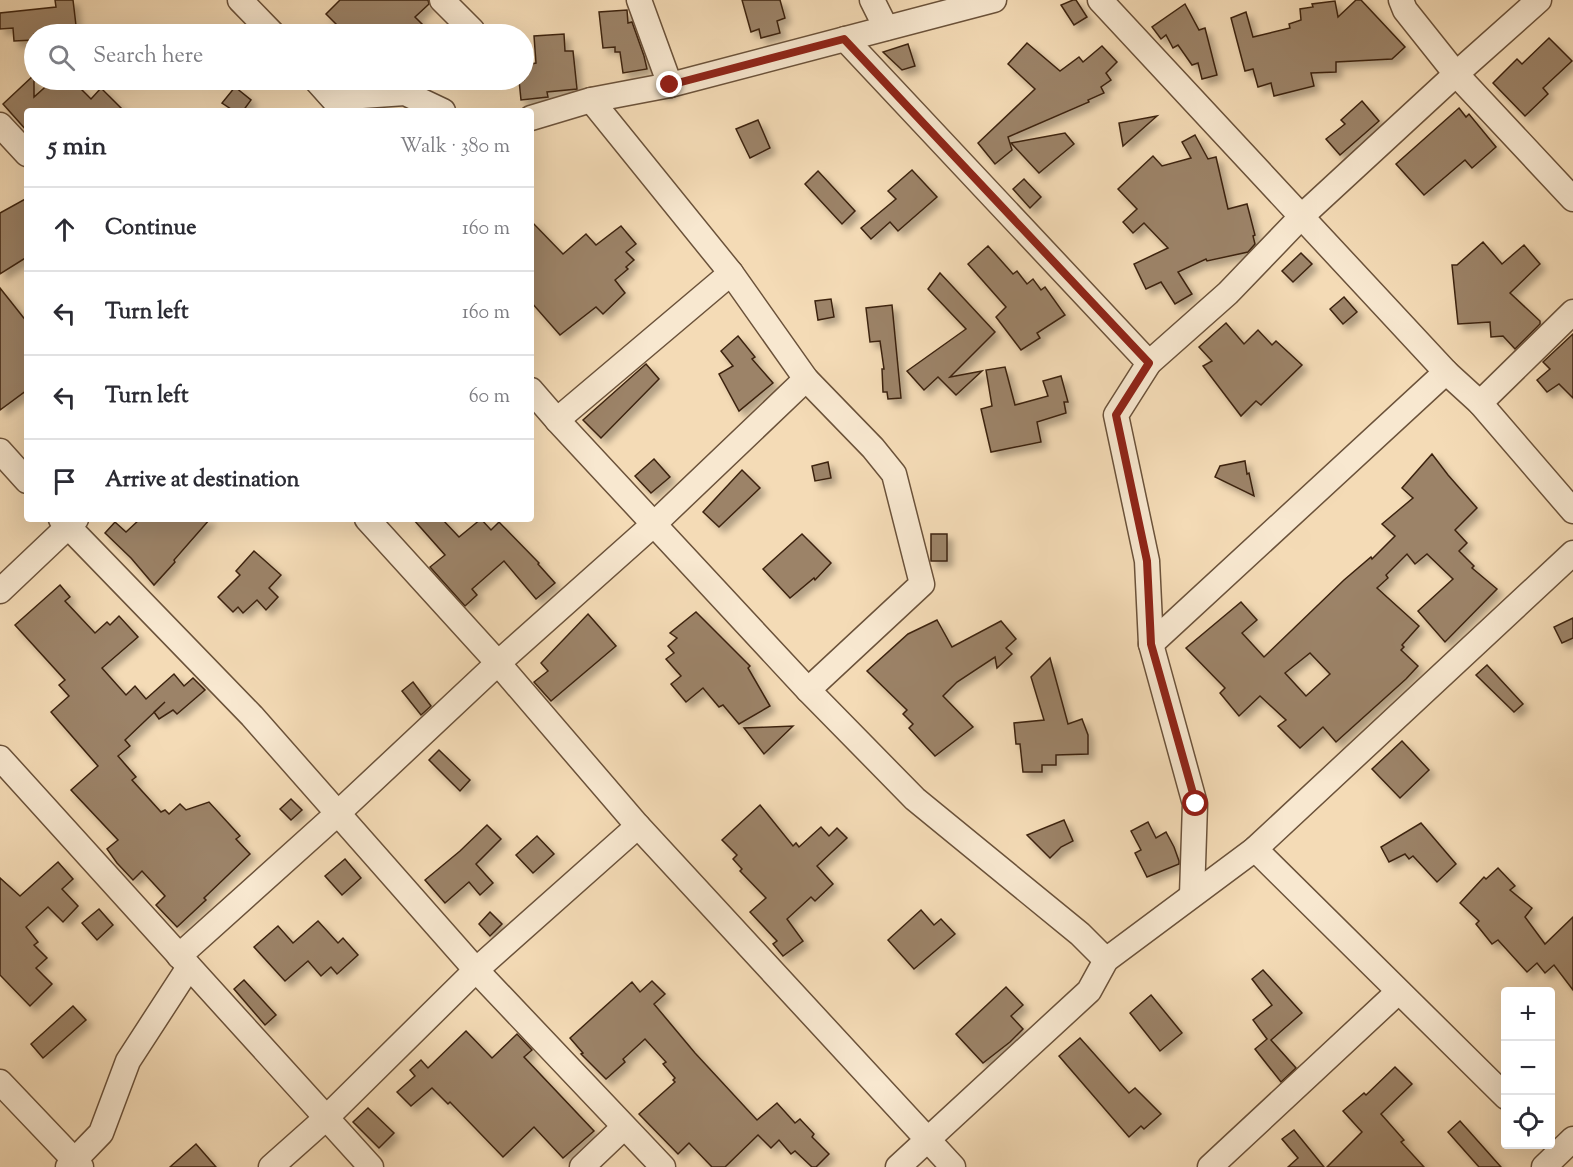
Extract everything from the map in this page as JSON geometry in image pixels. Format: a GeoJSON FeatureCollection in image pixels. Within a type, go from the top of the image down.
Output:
{"type":"FeatureCollection","features":[{"type":"Feature","properties":{"kind":"street"},"geometry":{"type":"LineString","coordinates":[[240,0],[263,24]]}},
{"type":"Feature","properties":{"kind":"street"},"geometry":{"type":"LineString","coordinates":[[442,0],[466,24]]}},
{"type":"Feature","properties":{"kind":"street"},"geometry":{"type":"LineString","coordinates":[[639,0],[670,85]]}},
{"type":"Feature","properties":{"kind":"street"},"geometry":{"type":"LineString","coordinates":[[872,0],[886,28]]}},
{"type":"Feature","properties":{"kind":"street"},"geometry":{"type":"LineString","coordinates":[[534,117],[591,100],[670,85],[994,0]]}},
{"type":"Feature","properties":{"kind":"street"},"geometry":{"type":"LineString","coordinates":[[1100,0],[1446,372],[1480,403],[1573,511]]}},
{"type":"Feature","properties":{"kind":"street"},"geometry":{"type":"LineString","coordinates":[[1401,0],[1405,10],[1456,74],[1573,199]]}},
{"type":"Feature","properties":{"kind":"street"},"geometry":{"type":"LineString","coordinates":[[1192,895],[1196,804],[1151,644],[1147,561],[1116,415],[1149,363],[1228,293],[1302,216],[1539,0]]}},
{"type":"Feature","properties":{"kind":"street"},"geometry":{"type":"LineString","coordinates":[[844,39],[1149,363]]}},
{"type":"Feature","properties":{"kind":"street"},"geometry":{"type":"LineString","coordinates":[[325,90],[338,104],[396,90]]}},
{"type":"Feature","properties":{"kind":"street"},"geometry":{"type":"LineString","coordinates":[[417,90],[439,108]]}},
{"type":"Feature","properties":{"kind":"street"},"geometry":{"type":"LineString","coordinates":[[591,100],[731,273],[806,379],[873,448],[894,474],[922,584],[808,690]]}},
{"type":"Feature","properties":{"kind":"street"},"geometry":{"type":"LineString","coordinates":[[0,125],[24,151]]}},
{"type":"Feature","properties":{"kind":"street"},"geometry":{"type":"LineString","coordinates":[[557,420],[731,273]]}},
{"type":"Feature","properties":{"kind":"street"},"geometry":{"type":"LineString","coordinates":[[1480,403],[1573,312]]}},
{"type":"Feature","properties":{"kind":"street"},"geometry":{"type":"LineString","coordinates":[[1151,644],[1446,372]]}},
{"type":"Feature","properties":{"kind":"street"},"geometry":{"type":"LineString","coordinates":[[0,1082],[75,1165],[100,1133],[128,1061],[184,961],[498,663],[654,524],[806,379]]}},
{"type":"Feature","properties":{"kind":"street"},"geometry":{"type":"LineString","coordinates":[[534,393],[808,690],[915,799],[1080,934],[1106,960]]}},
{"type":"Feature","properties":{"kind":"street"},"geometry":{"type":"LineString","coordinates":[[0,451],[24,478]]}},
{"type":"Feature","properties":{"kind":"street"},"geometry":{"type":"LineString","coordinates":[[0,591],[67,522]]}},
{"type":"Feature","properties":{"kind":"street"},"geometry":{"type":"LineString","coordinates":[[69,522],[252,716],[476,970],[663,1167]]}},
{"type":"Feature","properties":{"kind":"street"},"geometry":{"type":"LineString","coordinates":[[370,522],[498,663],[638,826],[953,1167]]}},
{"type":"Feature","properties":{"kind":"street"},"geometry":{"type":"LineString","coordinates":[[898,1167],[1089,991],[1106,960],[1255,849],[1573,553]]}},
{"type":"Feature","properties":{"kind":"street"},"geometry":{"type":"LineString","coordinates":[[0,758],[325,1119],[371,1167]]}},
{"type":"Feature","properties":{"kind":"street"},"geometry":{"type":"LineString","coordinates":[[272,1167],[325,1119],[476,970],[638,826]]}},
{"type":"Feature","properties":{"kind":"street"},"geometry":{"type":"LineString","coordinates":[[1255,849],[1504,1095]]}},
{"type":"Feature","properties":{"kind":"street"},"geometry":{"type":"LineString","coordinates":[[1210,1167],[1398,992]]}},
{"type":"Feature","properties":{"kind":"street"},"geometry":{"type":"LineString","coordinates":[[582,1167],[624,1127]]}},
{"type":"Feature","properties":{"kind":"building"},"geometry":{"type":"Polygon","coordinates":[[[55,0],[73,0],[76,24],[24,24],[24,40],[14,41],[13,28],[0,29],[0,13],[56,7],[55,0]]]}},
{"type":"Feature","properties":{"kind":"building"},"geometry":{"type":"Polygon","coordinates":[[[340,0],[428,0],[429,4],[415,17],[422,24],[336,24],[326,14],[340,0]]]}},
{"type":"Feature","properties":{"kind":"building"},"geometry":{"type":"Polygon","coordinates":[[[742,0],[780,0],[785,18],[777,21],[780,33],[761,38],[759,29],[751,32],[742,0]]]}},
{"type":"Feature","properties":{"kind":"building"},"geometry":{"type":"Polygon","coordinates":[[[1076,0],[1087,17],[1074,25],[1061,5],[1076,0]]]}},
{"type":"Feature","properties":{"kind":"building"},"geometry":{"type":"Polygon","coordinates":[[[1356,0],[1361,0],[1405,47],[1392,59],[1336,62],[1336,72],[1311,73],[1314,86],[1274,96],[1271,83],[1258,87],[1253,69],[1245,71],[1231,18],[1246,12],[1253,37],[1290,28],[1289,24],[1301,20],[1300,9],[1313,7],[1312,4],[1335,1],[1338,17],[1356,0]]]}},
{"type":"Feature","properties":{"kind":"building"},"geometry":{"type":"Polygon","coordinates":[[[1185,4],[1199,30],[1205,28],[1217,75],[1202,79],[1198,63],[1192,65],[1178,45],[1173,48],[1166,35],[1161,39],[1152,27],[1185,4]]]}},
{"type":"Feature","properties":{"kind":"building"},"geometry":{"type":"Polygon","coordinates":[[[627,10],[628,23],[632,22],[647,69],[623,73],[620,52],[615,52],[615,47],[603,48],[599,12],[627,10]]]}},
{"type":"Feature","properties":{"kind":"building"},"geometry":{"type":"Polygon","coordinates":[[[564,34],[565,51],[573,51],[577,89],[547,92],[548,97],[521,100],[520,90],[534,90],[534,63],[536,63],[534,36],[564,34]]]}},
{"type":"Feature","properties":{"kind":"building"},"geometry":{"type":"Polygon","coordinates":[[[1549,38],[1572,61],[1543,88],[1548,94],[1525,116],[1493,83],[1517,59],[1522,64],[1549,38]]]}},
{"type":"Feature","properties":{"kind":"building"},"geometry":{"type":"Polygon","coordinates":[[[1027,43],[1060,71],[1079,57],[1083,62],[1102,46],[1117,62],[1106,73],[1111,80],[1101,87],[1104,93],[1088,100],[1089,102],[1008,137],[1012,150],[995,164],[978,143],[1035,89],[1008,64],[1027,43]]]}},
{"type":"Feature","properties":{"kind":"building"},"geometry":{"type":"Polygon","coordinates":[[[908,44],[915,66],[902,70],[883,52],[908,44]]]}},
{"type":"Feature","properties":{"kind":"building"},"geometry":{"type":"Polygon","coordinates":[[[24,84],[24,90],[34,90],[34,97],[42,90],[82,90],[91,99],[99,90],[103,90],[121,108],[24,108],[24,128],[3,104],[24,84]]]}},
{"type":"Feature","properties":{"kind":"building"},"geometry":{"type":"Polygon","coordinates":[[[233,90],[239,90],[251,100],[245,108],[230,108],[222,103],[233,90]]]}},
{"type":"Feature","properties":{"kind":"building"},"geometry":{"type":"Polygon","coordinates":[[[1362,101],[1379,121],[1340,155],[1326,139],[1345,124],[1341,120],[1362,101]]]}},
{"type":"Feature","properties":{"kind":"building"},"geometry":{"type":"Polygon","coordinates":[[[1459,108],[1466,117],[1469,114],[1496,147],[1472,168],[1465,160],[1424,195],[1396,164],[1459,108]]]}},
{"type":"Feature","properties":{"kind":"building"},"geometry":{"type":"Polygon","coordinates":[[[1157,116],[1123,146],[1119,123],[1157,116]]]}},
{"type":"Feature","properties":{"kind":"building"},"geometry":{"type":"Polygon","coordinates":[[[758,120],[770,148],[750,158],[736,129],[758,120]]]}},
{"type":"Feature","properties":{"kind":"building"},"geometry":{"type":"Polygon","coordinates":[[[1065,133],[1074,144],[1039,173],[1011,143],[1065,133]]]}},
{"type":"Feature","properties":{"kind":"building"},"geometry":{"type":"Polygon","coordinates":[[[1195,135],[1208,159],[1216,157],[1228,209],[1247,204],[1255,244],[1248,252],[1207,261],[1206,259],[1178,272],[1192,294],[1175,304],[1161,282],[1146,289],[1134,264],[1168,248],[1144,223],[1133,233],[1123,222],[1137,209],[1118,189],[1153,156],[1162,166],[1191,158],[1182,142],[1195,135]]]}},
{"type":"Feature","properties":{"kind":"building"},"geometry":{"type":"Polygon","coordinates":[[[912,170],[937,197],[898,231],[890,222],[871,239],[861,228],[896,199],[888,191],[912,170]]]}},
{"type":"Feature","properties":{"kind":"building"},"geometry":{"type":"Polygon","coordinates":[[[818,171],[855,211],[842,224],[805,184],[818,171]]]}},
{"type":"Feature","properties":{"kind":"building"},"geometry":{"type":"Polygon","coordinates":[[[1024,179],[1041,197],[1030,208],[1013,189],[1024,179]]]}},
{"type":"Feature","properties":{"kind":"building"},"geometry":{"type":"Polygon","coordinates":[[[24,200],[24,259],[0,274],[0,213],[24,200]]]}},
{"type":"Feature","properties":{"kind":"building"},"geometry":{"type":"Polygon","coordinates":[[[534,224],[563,254],[586,234],[596,245],[621,226],[636,244],[626,252],[634,260],[626,267],[628,269],[615,280],[625,293],[603,314],[596,307],[560,335],[534,305],[534,224]]]}},
{"type":"Feature","properties":{"kind":"building"},"geometry":{"type":"Polygon","coordinates":[[[1483,242],[1502,264],[1524,245],[1540,264],[1510,293],[1540,321],[1540,324],[1515,349],[1503,336],[1491,337],[1490,322],[1458,324],[1452,265],[1457,265],[1483,242]]]}},
{"type":"Feature","properties":{"kind":"building"},"geometry":{"type":"Polygon","coordinates":[[[988,246],[1013,274],[1017,271],[1027,284],[1033,279],[1041,290],[1045,287],[1065,315],[1037,333],[1040,338],[1021,350],[996,317],[1006,307],[968,264],[988,246]]]}},
{"type":"Feature","properties":{"kind":"building"},"geometry":{"type":"Polygon","coordinates":[[[1301,253],[1312,264],[1293,282],[1282,271],[1301,253]]]}},
{"type":"Feature","properties":{"kind":"building"},"geometry":{"type":"Polygon","coordinates":[[[940,273],[995,332],[950,377],[982,371],[956,395],[938,377],[924,390],[907,371],[966,329],[928,289],[940,273]]]}},
{"type":"Feature","properties":{"kind":"building"},"geometry":{"type":"Polygon","coordinates":[[[0,288],[24,318],[24,392],[0,410],[0,288]]]}},
{"type":"Feature","properties":{"kind":"building"},"geometry":{"type":"Polygon","coordinates":[[[1344,297],[1357,312],[1343,324],[1330,309],[1344,297]]]}},
{"type":"Feature","properties":{"kind":"building"},"geometry":{"type":"Polygon","coordinates":[[[831,299],[834,317],[818,320],[815,301],[831,299]]]}},
{"type":"Feature","properties":{"kind":"building"},"geometry":{"type":"Polygon","coordinates":[[[892,305],[901,398],[888,399],[887,392],[883,392],[882,369],[884,369],[880,341],[870,342],[866,308],[892,305]]]}},
{"type":"Feature","properties":{"kind":"building"},"geometry":{"type":"Polygon","coordinates":[[[1226,323],[1244,344],[1258,330],[1272,345],[1276,341],[1302,365],[1261,405],[1256,401],[1241,416],[1203,366],[1212,361],[1199,347],[1226,323]]]}},
{"type":"Feature","properties":{"kind":"building"},"geometry":{"type":"Polygon","coordinates":[[[1573,334],[1573,398],[1559,384],[1547,392],[1537,380],[1550,369],[1543,362],[1573,334]]]}},
{"type":"Feature","properties":{"kind":"building"},"geometry":{"type":"Polygon","coordinates":[[[738,336],[755,357],[752,359],[773,383],[739,411],[719,374],[733,366],[721,351],[738,336]]]}},
{"type":"Feature","properties":{"kind":"building"},"geometry":{"type":"Polygon","coordinates":[[[646,364],[659,379],[601,438],[583,420],[646,364]]]}},
{"type":"Feature","properties":{"kind":"building"},"geometry":{"type":"Polygon","coordinates":[[[1005,367],[1015,405],[1048,396],[1043,381],[1061,376],[1068,402],[1064,402],[1066,413],[1037,422],[1041,442],[991,452],[981,409],[992,406],[986,370],[1005,367]]]}},
{"type":"Feature","properties":{"kind":"building"},"geometry":{"type":"Polygon","coordinates":[[[1432,454],[1477,508],[1455,530],[1467,543],[1459,551],[1474,566],[1472,568],[1497,589],[1445,642],[1418,611],[1453,579],[1427,554],[1415,564],[1407,554],[1386,575],[1388,578],[1377,588],[1419,626],[1402,645],[1404,647],[1401,650],[1418,666],[1406,679],[1336,742],[1323,727],[1300,748],[1278,726],[1286,720],[1260,696],[1239,716],[1220,693],[1225,688],[1186,648],[1241,602],[1257,620],[1242,633],[1264,657],[1344,580],[1371,557],[1372,559],[1395,536],[1382,524],[1413,498],[1402,488],[1432,454]],[[1310,653],[1285,673],[1306,696],[1330,674],[1310,653]]]}},
{"type":"Feature","properties":{"kind":"building"},"geometry":{"type":"Polygon","coordinates":[[[654,459],[670,477],[651,493],[635,476],[654,459]]]}},
{"type":"Feature","properties":{"kind":"building"},"geometry":{"type":"Polygon","coordinates":[[[1245,461],[1254,496],[1215,477],[1220,466],[1245,461]]]}},
{"type":"Feature","properties":{"kind":"building"},"geometry":{"type":"Polygon","coordinates":[[[828,462],[831,478],[815,481],[812,466],[828,462]]]}},
{"type":"Feature","properties":{"kind":"building"},"geometry":{"type":"Polygon","coordinates":[[[742,470],[760,488],[719,527],[703,512],[742,470]]]}},
{"type":"Feature","properties":{"kind":"building"},"geometry":{"type":"Polygon","coordinates":[[[115,522],[126,532],[137,522],[207,522],[154,585],[105,533],[115,522]]]}},
{"type":"Feature","properties":{"kind":"building"},"geometry":{"type":"Polygon","coordinates":[[[416,522],[445,522],[459,537],[477,522],[484,522],[491,530],[499,522],[555,583],[536,599],[504,561],[472,589],[477,595],[465,606],[430,567],[445,555],[416,522]]]}},
{"type":"Feature","properties":{"kind":"building"},"geometry":{"type":"Polygon","coordinates":[[[802,534],[831,563],[815,580],[814,578],[790,598],[763,569],[802,534]]]}},
{"type":"Feature","properties":{"kind":"building"},"geometry":{"type":"Polygon","coordinates":[[[931,534],[947,534],[947,561],[931,561],[931,534]]]}},
{"type":"Feature","properties":{"kind":"building"},"geometry":{"type":"Polygon","coordinates":[[[254,551],[281,575],[269,588],[278,597],[266,610],[257,600],[243,613],[238,607],[233,612],[218,597],[240,575],[236,571],[254,551]]]}},
{"type":"Feature","properties":{"kind":"building"},"geometry":{"type":"Polygon","coordinates":[[[60,585],[70,597],[65,601],[95,633],[107,622],[110,625],[119,616],[138,637],[102,668],[126,695],[135,686],[146,699],[174,674],[184,686],[193,678],[205,690],[177,714],[173,710],[159,719],[154,712],[125,740],[130,746],[118,756],[136,777],[132,780],[161,812],[165,810],[169,814],[180,804],[186,810],[209,802],[240,836],[236,839],[250,854],[177,927],[156,905],[165,896],[142,871],[133,880],[117,863],[107,849],[118,840],[71,790],[98,766],[51,712],[69,696],[59,685],[65,680],[15,625],[60,585]]]}},
{"type":"Feature","properties":{"kind":"building"},"geometry":{"type":"Polygon","coordinates":[[[696,612],[750,666],[748,668],[770,706],[739,724],[723,705],[719,707],[703,688],[686,702],[671,684],[681,676],[666,659],[674,653],[668,646],[677,638],[670,633],[696,612]]]}},
{"type":"Feature","properties":{"kind":"building"},"geometry":{"type":"Polygon","coordinates":[[[588,614],[616,646],[551,701],[534,682],[548,671],[541,663],[588,614]]]}},
{"type":"Feature","properties":{"kind":"building"},"geometry":{"type":"Polygon","coordinates":[[[1573,618],[1573,638],[1562,643],[1554,627],[1573,618]]]}},
{"type":"Feature","properties":{"kind":"building"},"geometry":{"type":"Polygon","coordinates":[[[937,620],[952,647],[1001,621],[1016,639],[1006,648],[1012,654],[997,668],[995,657],[957,682],[943,696],[973,727],[935,756],[909,728],[913,724],[903,714],[907,710],[867,671],[908,634],[937,620]]]}},
{"type":"Feature","properties":{"kind":"building"},"geometry":{"type":"Polygon","coordinates":[[[1050,658],[1068,724],[1082,719],[1088,735],[1088,754],[1056,755],[1056,765],[1042,765],[1042,772],[1023,772],[1020,744],[1016,744],[1014,723],[1044,720],[1031,677],[1050,658]]]}},
{"type":"Feature","properties":{"kind":"building"},"geometry":{"type":"Polygon","coordinates":[[[1487,665],[1523,704],[1514,712],[1476,675],[1487,665]]]}},
{"type":"Feature","properties":{"kind":"building"},"geometry":{"type":"Polygon","coordinates":[[[413,682],[431,706],[421,715],[402,691],[413,682]]]}},
{"type":"Feature","properties":{"kind":"building"},"geometry":{"type":"Polygon","coordinates":[[[793,726],[764,754],[744,728],[793,726]]]}},
{"type":"Feature","properties":{"kind":"building"},"geometry":{"type":"Polygon","coordinates":[[[1402,741],[1429,770],[1400,798],[1372,769],[1402,741]]]}},
{"type":"Feature","properties":{"kind":"building"},"geometry":{"type":"Polygon","coordinates":[[[439,750],[470,780],[460,791],[429,760],[439,750]]]}},
{"type":"Feature","properties":{"kind":"building"},"geometry":{"type":"Polygon","coordinates":[[[291,799],[302,810],[291,820],[280,809],[291,799]]]}},
{"type":"Feature","properties":{"kind":"building"},"geometry":{"type":"Polygon","coordinates":[[[760,805],[793,846],[796,843],[799,847],[821,827],[829,836],[837,828],[847,838],[817,866],[833,884],[815,901],[811,897],[787,919],[803,941],[783,956],[773,944],[777,941],[750,912],[766,898],[740,871],[742,869],[733,859],[737,855],[722,840],[760,805]]]}},
{"type":"Feature","properties":{"kind":"building"},"geometry":{"type":"Polygon","coordinates":[[[1064,820],[1073,841],[1061,847],[1050,858],[1027,835],[1064,820]]]}},
{"type":"Feature","properties":{"kind":"building"},"geometry":{"type":"Polygon","coordinates":[[[1148,822],[1156,838],[1166,832],[1179,864],[1147,877],[1135,853],[1141,850],[1131,831],[1148,822]]]}},
{"type":"Feature","properties":{"kind":"building"},"geometry":{"type":"Polygon","coordinates":[[[1421,823],[1456,864],[1437,882],[1413,856],[1409,859],[1405,854],[1389,862],[1381,847],[1421,823]]]}},
{"type":"Feature","properties":{"kind":"building"},"geometry":{"type":"Polygon","coordinates":[[[487,825],[501,839],[476,864],[493,883],[480,895],[469,882],[445,903],[425,880],[487,825]]]}},
{"type":"Feature","properties":{"kind":"building"},"geometry":{"type":"Polygon","coordinates":[[[537,836],[554,854],[533,873],[516,855],[537,836]]]}},
{"type":"Feature","properties":{"kind":"building"},"geometry":{"type":"Polygon","coordinates":[[[345,859],[361,878],[342,895],[325,876],[345,859]]]}},
{"type":"Feature","properties":{"kind":"building"},"geometry":{"type":"Polygon","coordinates":[[[58,862],[73,879],[62,889],[78,906],[63,922],[48,907],[26,927],[38,942],[34,945],[47,958],[36,968],[52,984],[30,1006],[0,975],[0,878],[20,896],[58,862]]]}},
{"type":"Feature","properties":{"kind":"building"},"geometry":{"type":"Polygon","coordinates":[[[1498,868],[1515,886],[1510,890],[1532,908],[1525,917],[1545,944],[1573,917],[1573,990],[1554,965],[1545,973],[1537,963],[1527,972],[1498,940],[1492,944],[1476,924],[1479,921],[1460,903],[1484,877],[1486,879],[1498,868]]]}},
{"type":"Feature","properties":{"kind":"building"},"geometry":{"type":"Polygon","coordinates":[[[99,909],[113,925],[97,940],[82,923],[99,909]]]}},
{"type":"Feature","properties":{"kind":"building"},"geometry":{"type":"Polygon","coordinates":[[[921,910],[934,925],[941,919],[955,934],[914,969],[888,940],[921,910]]]}},
{"type":"Feature","properties":{"kind":"building"},"geometry":{"type":"Polygon","coordinates":[[[490,912],[502,924],[490,936],[479,924],[490,912]]]}},
{"type":"Feature","properties":{"kind":"building"},"geometry":{"type":"Polygon","coordinates":[[[318,921],[338,943],[343,938],[358,955],[337,974],[331,967],[321,976],[308,961],[285,981],[254,947],[278,926],[293,943],[318,921]]]}},
{"type":"Feature","properties":{"kind":"building"},"geometry":{"type":"Polygon","coordinates":[[[1263,970],[1302,1013],[1271,1040],[1296,1068],[1281,1082],[1255,1049],[1267,1039],[1253,1020],[1272,1005],[1252,979],[1263,970]]]}},
{"type":"Feature","properties":{"kind":"building"},"geometry":{"type":"Polygon","coordinates":[[[244,980],[276,1015],[265,1025],[234,989],[244,980]]]}},
{"type":"Feature","properties":{"kind":"building"},"geometry":{"type":"Polygon","coordinates":[[[652,981],[665,994],[654,1004],[695,1053],[757,1120],[777,1103],[795,1123],[800,1119],[814,1134],[812,1137],[829,1154],[816,1167],[812,1167],[795,1151],[791,1154],[779,1140],[771,1148],[758,1135],[725,1167],[712,1167],[689,1143],[678,1154],[639,1114],[675,1082],[673,1080],[675,1078],[663,1064],[666,1062],[645,1039],[606,1079],[581,1054],[583,1053],[570,1038],[632,982],[640,992],[652,981]]]}},
{"type":"Feature","properties":{"kind":"building"},"geometry":{"type":"Polygon","coordinates":[[[1006,987],[1023,1005],[1011,1016],[1023,1029],[983,1063],[956,1034],[1006,987]]]}},
{"type":"Feature","properties":{"kind":"building"},"geometry":{"type":"Polygon","coordinates":[[[1151,995],[1182,1033],[1160,1051],[1130,1013],[1151,995]]]}},
{"type":"Feature","properties":{"kind":"building"},"geometry":{"type":"Polygon","coordinates":[[[73,1006],[86,1020],[43,1058],[31,1044],[73,1006]]]}},
{"type":"Feature","properties":{"kind":"building"},"geometry":{"type":"Polygon","coordinates":[[[466,1031],[492,1058],[517,1034],[532,1050],[524,1057],[594,1131],[563,1158],[534,1127],[503,1157],[450,1102],[448,1104],[432,1088],[411,1106],[397,1092],[415,1076],[410,1070],[421,1060],[428,1068],[466,1031]]]}},
{"type":"Feature","properties":{"kind":"building"},"geometry":{"type":"Polygon","coordinates":[[[1080,1038],[1129,1093],[1135,1088],[1161,1114],[1144,1129],[1141,1126],[1129,1137],[1059,1056],[1080,1038]]]}},
{"type":"Feature","properties":{"kind":"building"},"geometry":{"type":"Polygon","coordinates":[[[1395,1067],[1412,1084],[1381,1114],[1404,1140],[1401,1142],[1424,1167],[1327,1167],[1362,1132],[1343,1111],[1364,1093],[1366,1095],[1395,1067]]]}},
{"type":"Feature","properties":{"kind":"building"},"geometry":{"type":"Polygon","coordinates":[[[368,1108],[394,1133],[379,1148],[353,1122],[368,1108]]]}},
{"type":"Feature","properties":{"kind":"building"},"geometry":{"type":"Polygon","coordinates":[[[1460,1121],[1501,1167],[1479,1167],[1448,1132],[1460,1121]]]}},
{"type":"Feature","properties":{"kind":"building"},"geometry":{"type":"Polygon","coordinates":[[[1294,1130],[1324,1167],[1288,1167],[1298,1158],[1282,1139],[1294,1130]]]}},
{"type":"Feature","properties":{"kind":"building"},"geometry":{"type":"Polygon","coordinates":[[[196,1144],[216,1167],[170,1167],[196,1144]]]}},
{"type":"Feature","properties":{"kind":"route"},"geometry":{"type":"LineString","coordinates":[[670,85],[844,39],[1149,363],[1116,415],[1147,561],[1151,644],[1196,804]]}}]}
